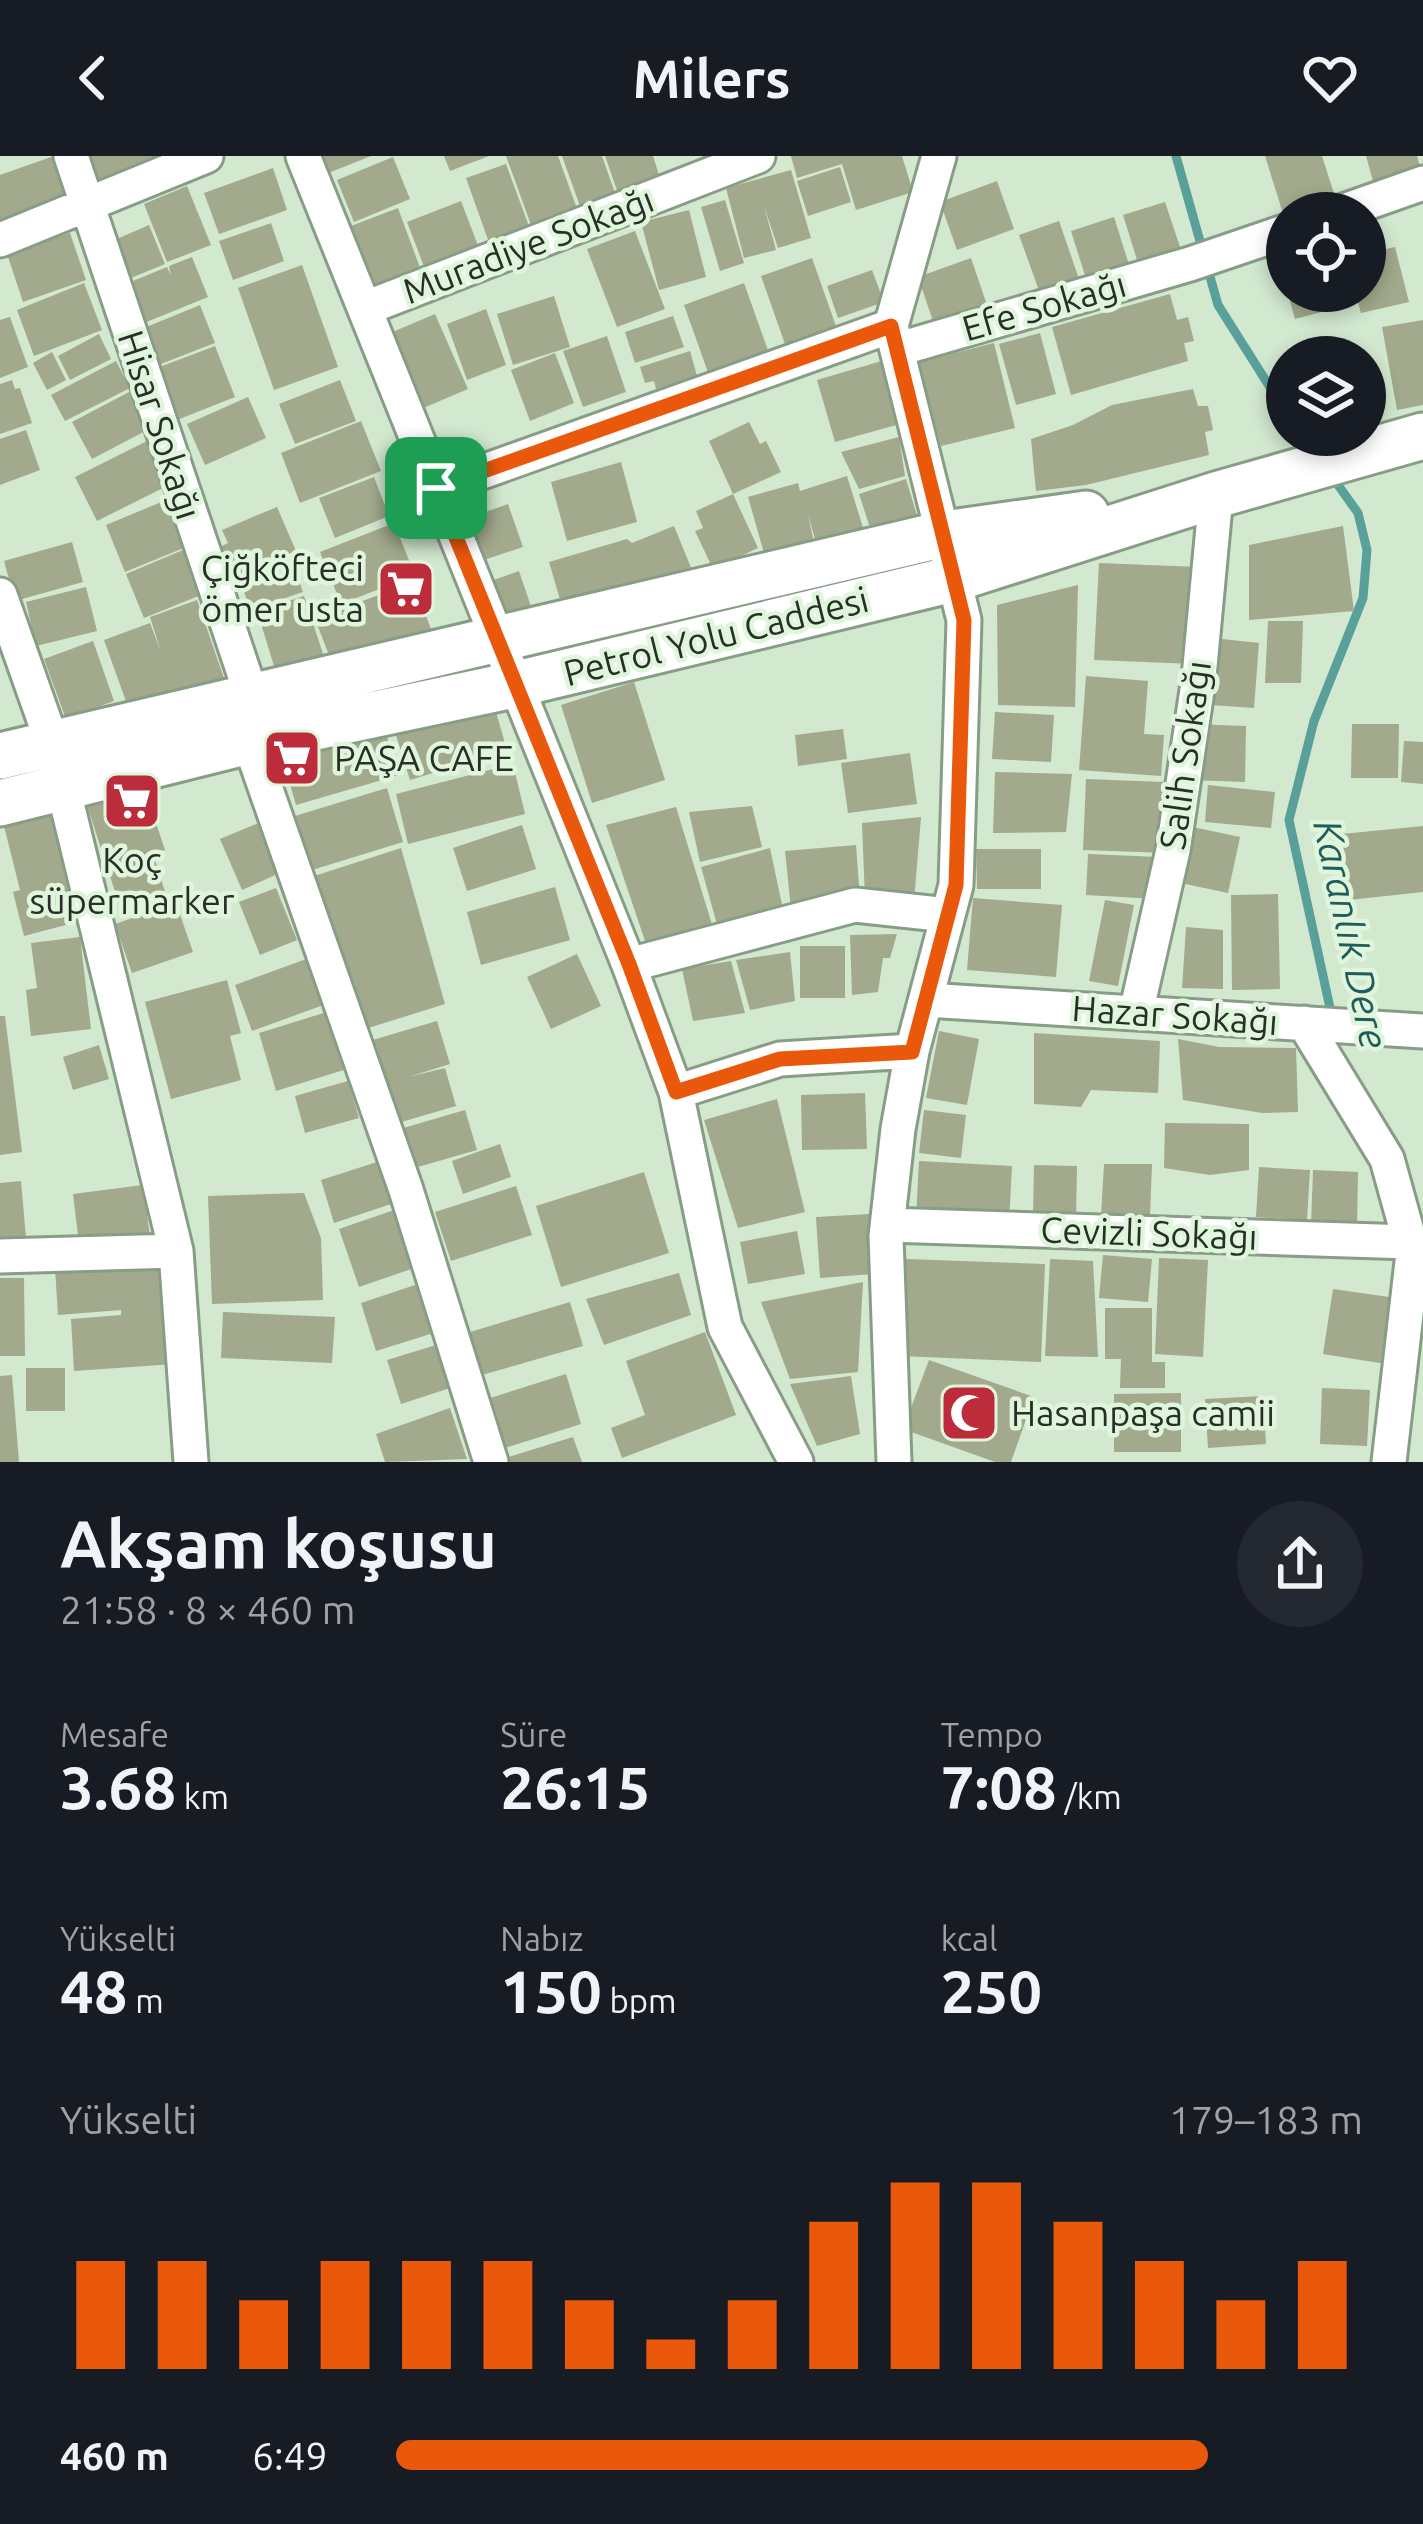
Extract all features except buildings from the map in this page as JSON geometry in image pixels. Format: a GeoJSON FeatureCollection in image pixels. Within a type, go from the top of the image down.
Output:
{"type":"FeatureCollection","features":[{"type":"Feature","properties":{"kind":"main road","name":"Petrol Yolu Caddesi"},"geometry":{"type":"LineString","coordinates":[[0,802],[953,578],[1423,436]]}},
{"type":"Feature","properties":{"kind":"main road","name":"Petrol Yolu Caddesi"},"geometry":{"type":"LineString","coordinates":[[0,756],[944,534],[1216,495]]}},
{"type":"Feature","properties":{"kind":"street","name":"Hisar Sokağı"},"geometry":{"type":"LineString","coordinates":[[71,156],[251,694]]}},
{"type":"Feature","properties":{"kind":"street"},"geometry":{"type":"LineString","coordinates":[[0,240],[206,156]]}},
{"type":"Feature","properties":{"kind":"street"},"geometry":{"type":"LineString","coordinates":[[303,156],[629,964],[676,1092],[725,1327],[796,1462]]}},
{"type":"Feature","properties":{"kind":"street","name":"Muradiye Sokağı"},"geometry":{"type":"LineString","coordinates":[[366,308],[758,156]]}},
{"type":"Feature","properties":{"kind":"street"},"geometry":{"type":"LineString","coordinates":[[894,1462],[888,1225],[898,1130],[912,1052],[956,885],[964,620],[895,337],[939,156]]}},
{"type":"Feature","properties":{"kind":"street"},"geometry":{"type":"LineString","coordinates":[[1386,196],[1423,183]]}},
{"type":"Feature","properties":{"kind":"street","name":"Efe Sokağı"},"geometry":{"type":"LineString","coordinates":[[436,488],[895,337],[1190,264],[1266,238]]}},
{"type":"Feature","properties":{"kind":"street","name":"Salih Sokağı"},"geometry":{"type":"LineString","coordinates":[[1136,1013],[1172,850],[1198,677],[1216,495]]}},
{"type":"Feature","properties":{"kind":"street"},"geometry":{"type":"LineString","coordinates":[[1,602],[52,742],[176,1251],[191,1462]]}},
{"type":"Feature","properties":{"kind":"street"},"geometry":{"type":"LineString","coordinates":[[249,741],[406,1190],[491,1462]]}},
{"type":"Feature","properties":{"kind":"street"},"geometry":{"type":"LineString","coordinates":[[629,964],[855,905],[948,915]]}},
{"type":"Feature","properties":{"kind":"street","name":"Hazar Sokağı"},"geometry":{"type":"LineString","coordinates":[[926,1000],[1423,1031]]}},
{"type":"Feature","properties":{"kind":"street"},"geometry":{"type":"LineString","coordinates":[[1308,1024],[1387,1160],[1413,1252],[1389,1462]]}},
{"type":"Feature","properties":{"kind":"street"},"geometry":{"type":"LineString","coordinates":[[676,1092],[780,1059],[912,1052]]}},
{"type":"Feature","properties":{"kind":"street","name":"Cevizli Sokağı"},"geometry":{"type":"LineString","coordinates":[[888,1225],[1410,1242]]}},
{"type":"Feature","properties":{"kind":"street"},"geometry":{"type":"LineString","coordinates":[[0,1256],[176,1251]]}},
{"type":"Feature","properties":{"kind":"street"},"geometry":{"type":"LineString","coordinates":[[1406,1462],[1421,1462]]}},
{"type":"Feature","properties":{"kind":"waterway","name":"Karanlık Dere"},"geometry":{"type":"LineString","coordinates":[[1176,156],[1218,305],[1266,381]]}},
{"type":"Feature","properties":{"kind":"waterway","name":"Karanlık Dere"},"geometry":{"type":"LineString","coordinates":[[1332,1017],[1289,820],[1314,721],[1363,598],[1367,550],[1358,513],[1333,478]]}},
{"type":"Feature","properties":{"kind":"place","name":"Çiğköfteci ömer usta"},"geometry":{"type":"Point","coordinates":[406,589]}},
{"type":"Feature","properties":{"kind":"place","name":"PAŞA CAFE"},"geometry":{"type":"Point","coordinates":[292,758]}},
{"type":"Feature","properties":{"kind":"place","name":"Koç süpermarker"},"geometry":{"type":"Point","coordinates":[132,801]}},
{"type":"Feature","properties":{"kind":"place","name":"Hasanpaşa camii"},"geometry":{"type":"Point","coordinates":[969,1413]}},
{"type":"Feature","properties":{"kind":"route"},"geometry":{"type":"LineString","coordinates":[[891,326],[964,620],[956,885],[912,1052],[780,1059],[676,1092],[436,488],[891,326]]}}]}
